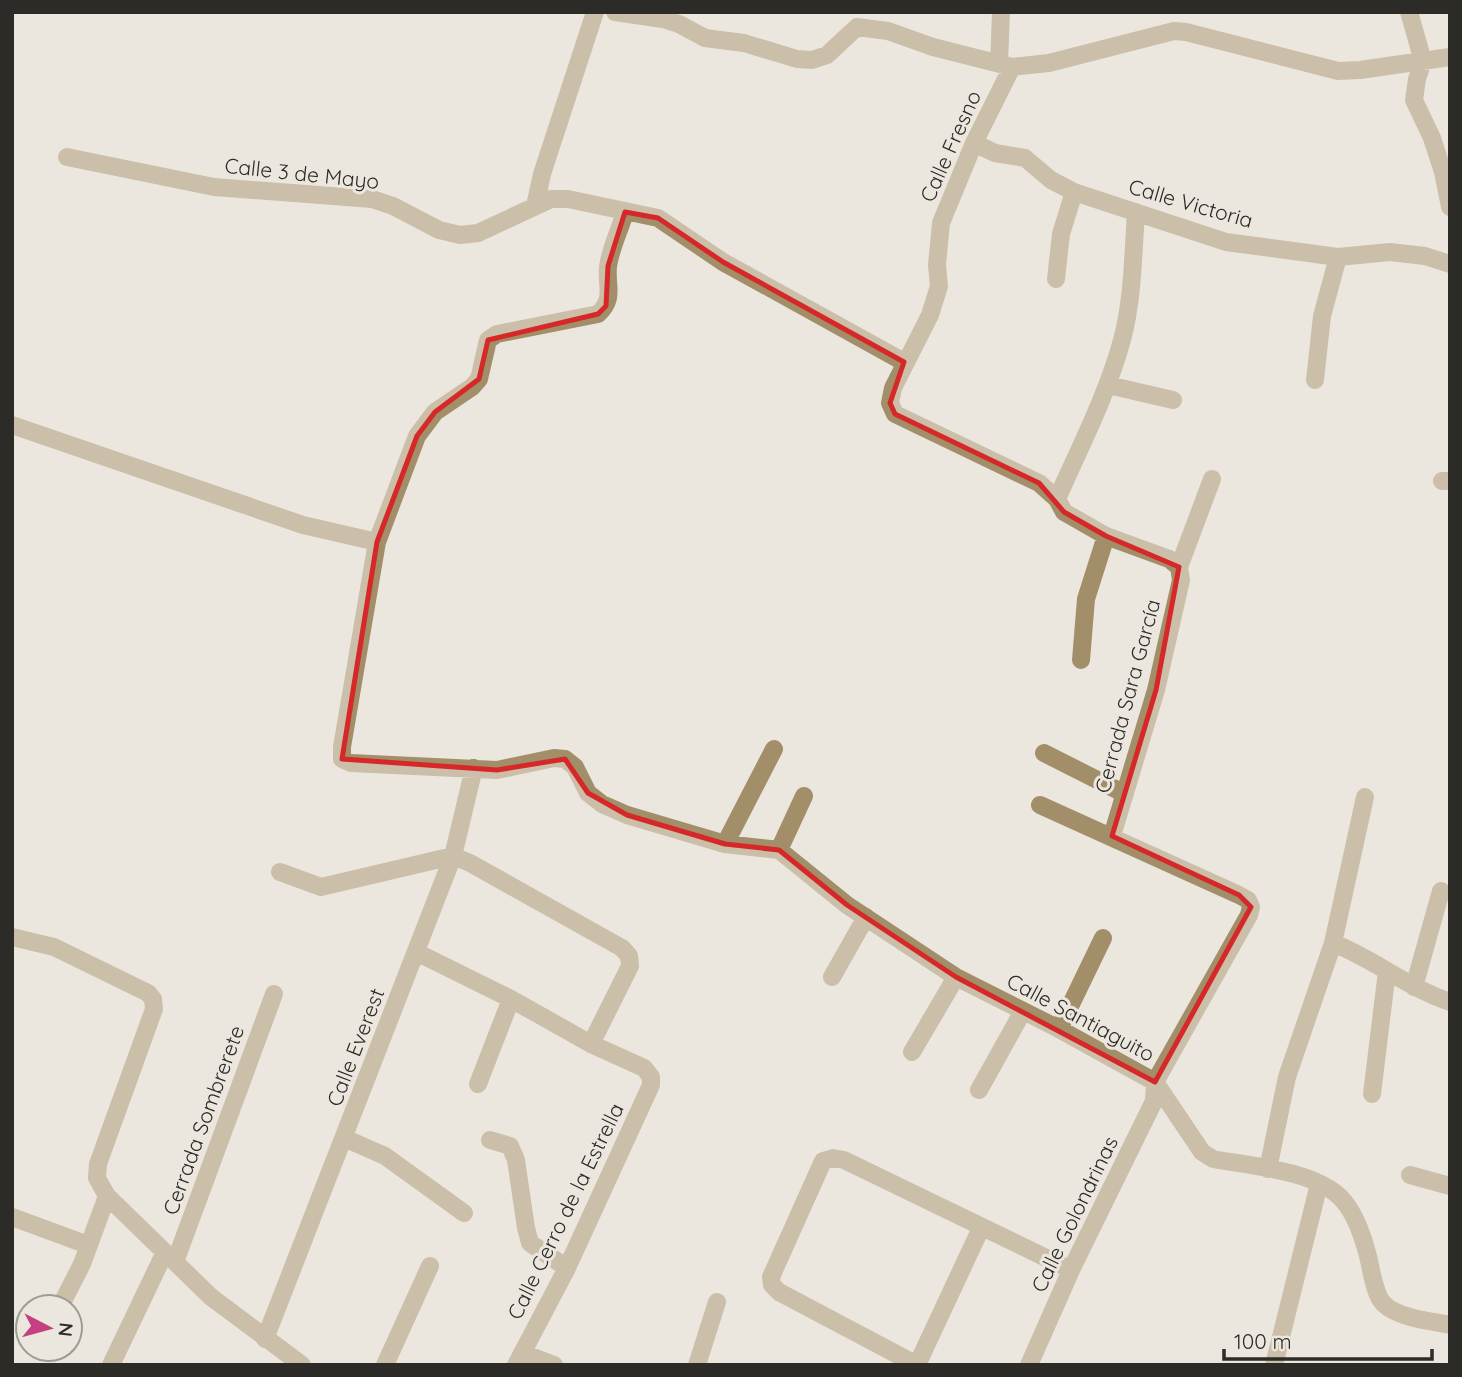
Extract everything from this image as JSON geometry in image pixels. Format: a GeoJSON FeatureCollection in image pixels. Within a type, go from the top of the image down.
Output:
{"type":"FeatureCollection","features":[{"type":"Feature","properties":{"kind":"street"},"geometry":{"type":"LineString","coordinates":[[535,206],[542,174],[595,12]]}},
{"type":"Feature","properties":{"kind":"street"},"geometry":{"type":"LineString","coordinates":[[615,12],[663,19],[705,38],[744,43],[797,59],[813,60],[827,55],[858,19],[933,47],[1005,65],[1049,63],[1174,32],[1186,32],[1338,71],[1450,57]]}},
{"type":"Feature","properties":{"kind":"street"},"geometry":{"type":"LineString","coordinates":[[1001,12],[1005,65]]}},
{"type":"Feature","properties":{"kind":"street"},"geometry":{"type":"LineString","coordinates":[[1409,12],[1423,61],[1416,79],[1414,100],[1432,138],[1450,207]]}},
{"type":"Feature","properties":{"kind":"street","name":"Calle Fresno"},"geometry":{"type":"LineString","coordinates":[[1005,65],[941,223],[937,265],[939,286],[930,315],[892,388],[890,403],[895,414],[1039,483],[1056,499],[1064,512],[1106,536],[1169,559],[1179,567]]}},
{"type":"Feature","properties":{"kind":"street","name":"Calle Victoria"},"geometry":{"type":"LineString","coordinates":[[974,143],[995,153],[1026,158],[1051,180],[1074,192],[1226,242],[1338,257],[1390,252],[1425,256],[1450,264]]}},
{"type":"Feature","properties":{"kind":"street","name":"Calle 3 de Mayo"},"geometry":{"type":"LineString","coordinates":[[67,157],[214,187],[372,199],[393,206],[439,230],[460,235],[478,233],[551,200],[569,199],[658,218],[723,262],[904,362]]}},
{"type":"Feature","properties":{"kind":"street"},"geometry":{"type":"LineString","coordinates":[[1056,279],[1061,234],[1074,192]]}},
{"type":"Feature","properties":{"kind":"street"},"geometry":{"type":"LineString","coordinates":[[625,212],[608,266],[609,296],[606,306],[598,314],[497,334],[488,340],[479,379],[472,387],[435,412],[417,436],[377,542],[342,759],[351,763],[497,769],[554,758],[565,759],[575,767],[588,793],[602,804],[655,825],[725,845],[779,850],[804,796]]}},
{"type":"Feature","properties":{"kind":"street"},"geometry":{"type":"LineString","coordinates":[[1056,499],[1108,384],[1123,338],[1131,289],[1136,212]]}},
{"type":"Feature","properties":{"kind":"street"},"geometry":{"type":"LineString","coordinates":[[1315,380],[1322,316],[1338,257]]}},
{"type":"Feature","properties":{"kind":"street"},"geometry":{"type":"LineString","coordinates":[[1108,384],[1173,400]]}},
{"type":"Feature","properties":{"kind":"street"},"geometry":{"type":"LineString","coordinates":[[12,425],[303,525],[377,542]]}},
{"type":"Feature","properties":{"kind":"street","name":"Cerrada Sara García"},"geometry":{"type":"LineString","coordinates":[[1112,836],[1156,690],[1181,580],[1179,567],[1212,479]]}},
{"type":"Feature","properties":{"kind":"street"},"geometry":{"type":"LineString","coordinates":[[1081,660],[1086,599],[1106,536]]}},
{"type":"Feature","properties":{"kind":"street"},"geometry":{"type":"LineString","coordinates":[[725,845],[774,749]]}},
{"type":"Feature","properties":{"kind":"street"},"geometry":{"type":"LineString","coordinates":[[1044,753],[1125,794]]}},
{"type":"Feature","properties":{"kind":"street","name":"Calle Everest"},"geometry":{"type":"LineString","coordinates":[[265,1339],[453,856],[474,768]]}},
{"type":"Feature","properties":{"kind":"street"},"geometry":{"type":"LineString","coordinates":[[1268,1170],[1287,1077],[1333,943],[1366,797]]}},
{"type":"Feature","properties":{"kind":"street"},"geometry":{"type":"LineString","coordinates":[[1040,805],[1112,836]]}},
{"type":"Feature","properties":{"kind":"street","name":"Calle Golondrinas"},"geometry":{"type":"LineString","coordinates":[[1029,1365],[1071,1270],[1154,1101],[1155,1082],[1251,907],[1248,900],[1112,836]]}},
{"type":"Feature","properties":{"kind":"street","name":"Calle Santiaguito"},"geometry":{"type":"LineString","coordinates":[[779,850],[847,905],[956,977],[1155,1082],[1202,1152],[1213,1159],[1291,1173],[1338,1195],[1350,1210],[1366,1248],[1378,1294],[1384,1304],[1408,1316],[1450,1325]]}},
{"type":"Feature","properties":{"kind":"street"},"geometry":{"type":"LineString","coordinates":[[280,872],[321,887],[453,856],[622,948],[629,956],[630,966],[591,1044],[511,999],[416,952]]}},
{"type":"Feature","properties":{"kind":"street"},"geometry":{"type":"LineString","coordinates":[[1414,987],[1441,891]]}},
{"type":"Feature","properties":{"kind":"street"},"geometry":{"type":"LineString","coordinates":[[832,977],[866,917]]}},
{"type":"Feature","properties":{"kind":"street"},"geometry":{"type":"LineString","coordinates":[[12,937],[54,947],[148,993],[153,999],[154,1009],[98,1164],[97,1178],[107,1196],[211,1297],[302,1365]]}},
{"type":"Feature","properties":{"kind":"street"},"geometry":{"type":"LineString","coordinates":[[1059,1029],[1103,938]]}},
{"type":"Feature","properties":{"kind":"street"},"geometry":{"type":"LineString","coordinates":[[1333,943],[1349,949],[1414,987],[1450,1002]]}},
{"type":"Feature","properties":{"kind":"street"},"geometry":{"type":"LineString","coordinates":[[1372,1094],[1387,971]]}},
{"type":"Feature","properties":{"kind":"street"},"geometry":{"type":"LineString","coordinates":[[912,1052],[956,977]]}},
{"type":"Feature","properties":{"kind":"street","name":"Cerrada Sombrerete"},"geometry":{"type":"LineString","coordinates":[[111,1365],[170,1257],[274,994]]}},
{"type":"Feature","properties":{"kind":"street"},"geometry":{"type":"LineString","coordinates":[[478,1084],[511,999]]}},
{"type":"Feature","properties":{"kind":"street"},"geometry":{"type":"LineString","coordinates":[[979,1090],[1023,1011]]}},
{"type":"Feature","properties":{"kind":"street","name":"Calle Cerro de la Estrella"},"geometry":{"type":"LineString","coordinates":[[519,1359],[566,1268],[651,1085],[645,1068],[591,1044]]}},
{"type":"Feature","properties":{"kind":"street"},"geometry":{"type":"LineString","coordinates":[[344,1138],[385,1156],[464,1213]]}},
{"type":"Feature","properties":{"kind":"street"},"geometry":{"type":"LineString","coordinates":[[490,1140],[510,1146],[516,1160],[530,1243],[566,1268]]}},
{"type":"Feature","properties":{"kind":"street"},"geometry":{"type":"LineString","coordinates":[[981,1228],[917,1365],[779,1292],[772,1285],[771,1277],[823,1161],[833,1158],[844,1160],[1071,1270]]}},
{"type":"Feature","properties":{"kind":"street"},"geometry":{"type":"LineString","coordinates":[[1410,1175],[1450,1186]]}},
{"type":"Feature","properties":{"kind":"street"},"geometry":{"type":"LineString","coordinates":[[1274,1365],[1319,1184]]}},
{"type":"Feature","properties":{"kind":"street"},"geometry":{"type":"LineString","coordinates":[[67,1293],[82,1264],[107,1196]]}},
{"type":"Feature","properties":{"kind":"street"},"geometry":{"type":"LineString","coordinates":[[14,1222],[88,1245]]}},
{"type":"Feature","properties":{"kind":"street"},"geometry":{"type":"LineString","coordinates":[[385,1365],[430,1266]]}},
{"type":"Feature","properties":{"kind":"street"},"geometry":{"type":"LineString","coordinates":[[697,1365],[717,1302]]}},
{"type":"Feature","properties":{"kind":"street"},"geometry":{"type":"LineString","coordinates":[[519,1359],[554,1365]]}},
{"type":"Feature","properties":{"kind":"highlighted area"},"geometry":{"type":"Polygon","coordinates":[[[625,212],[658,218],[723,262],[904,362],[890,403],[895,414],[1039,483],[1064,512],[1106,536],[1179,567],[1156,690],[1112,836],[1239,895],[1251,907],[1155,1082],[956,977],[847,905],[779,850],[725,844],[627,815],[588,793],[565,759],[497,770],[342,759],[377,542],[417,436],[435,412],[479,379],[488,340],[598,314],[606,306],[608,266],[625,212]]]}}]}
